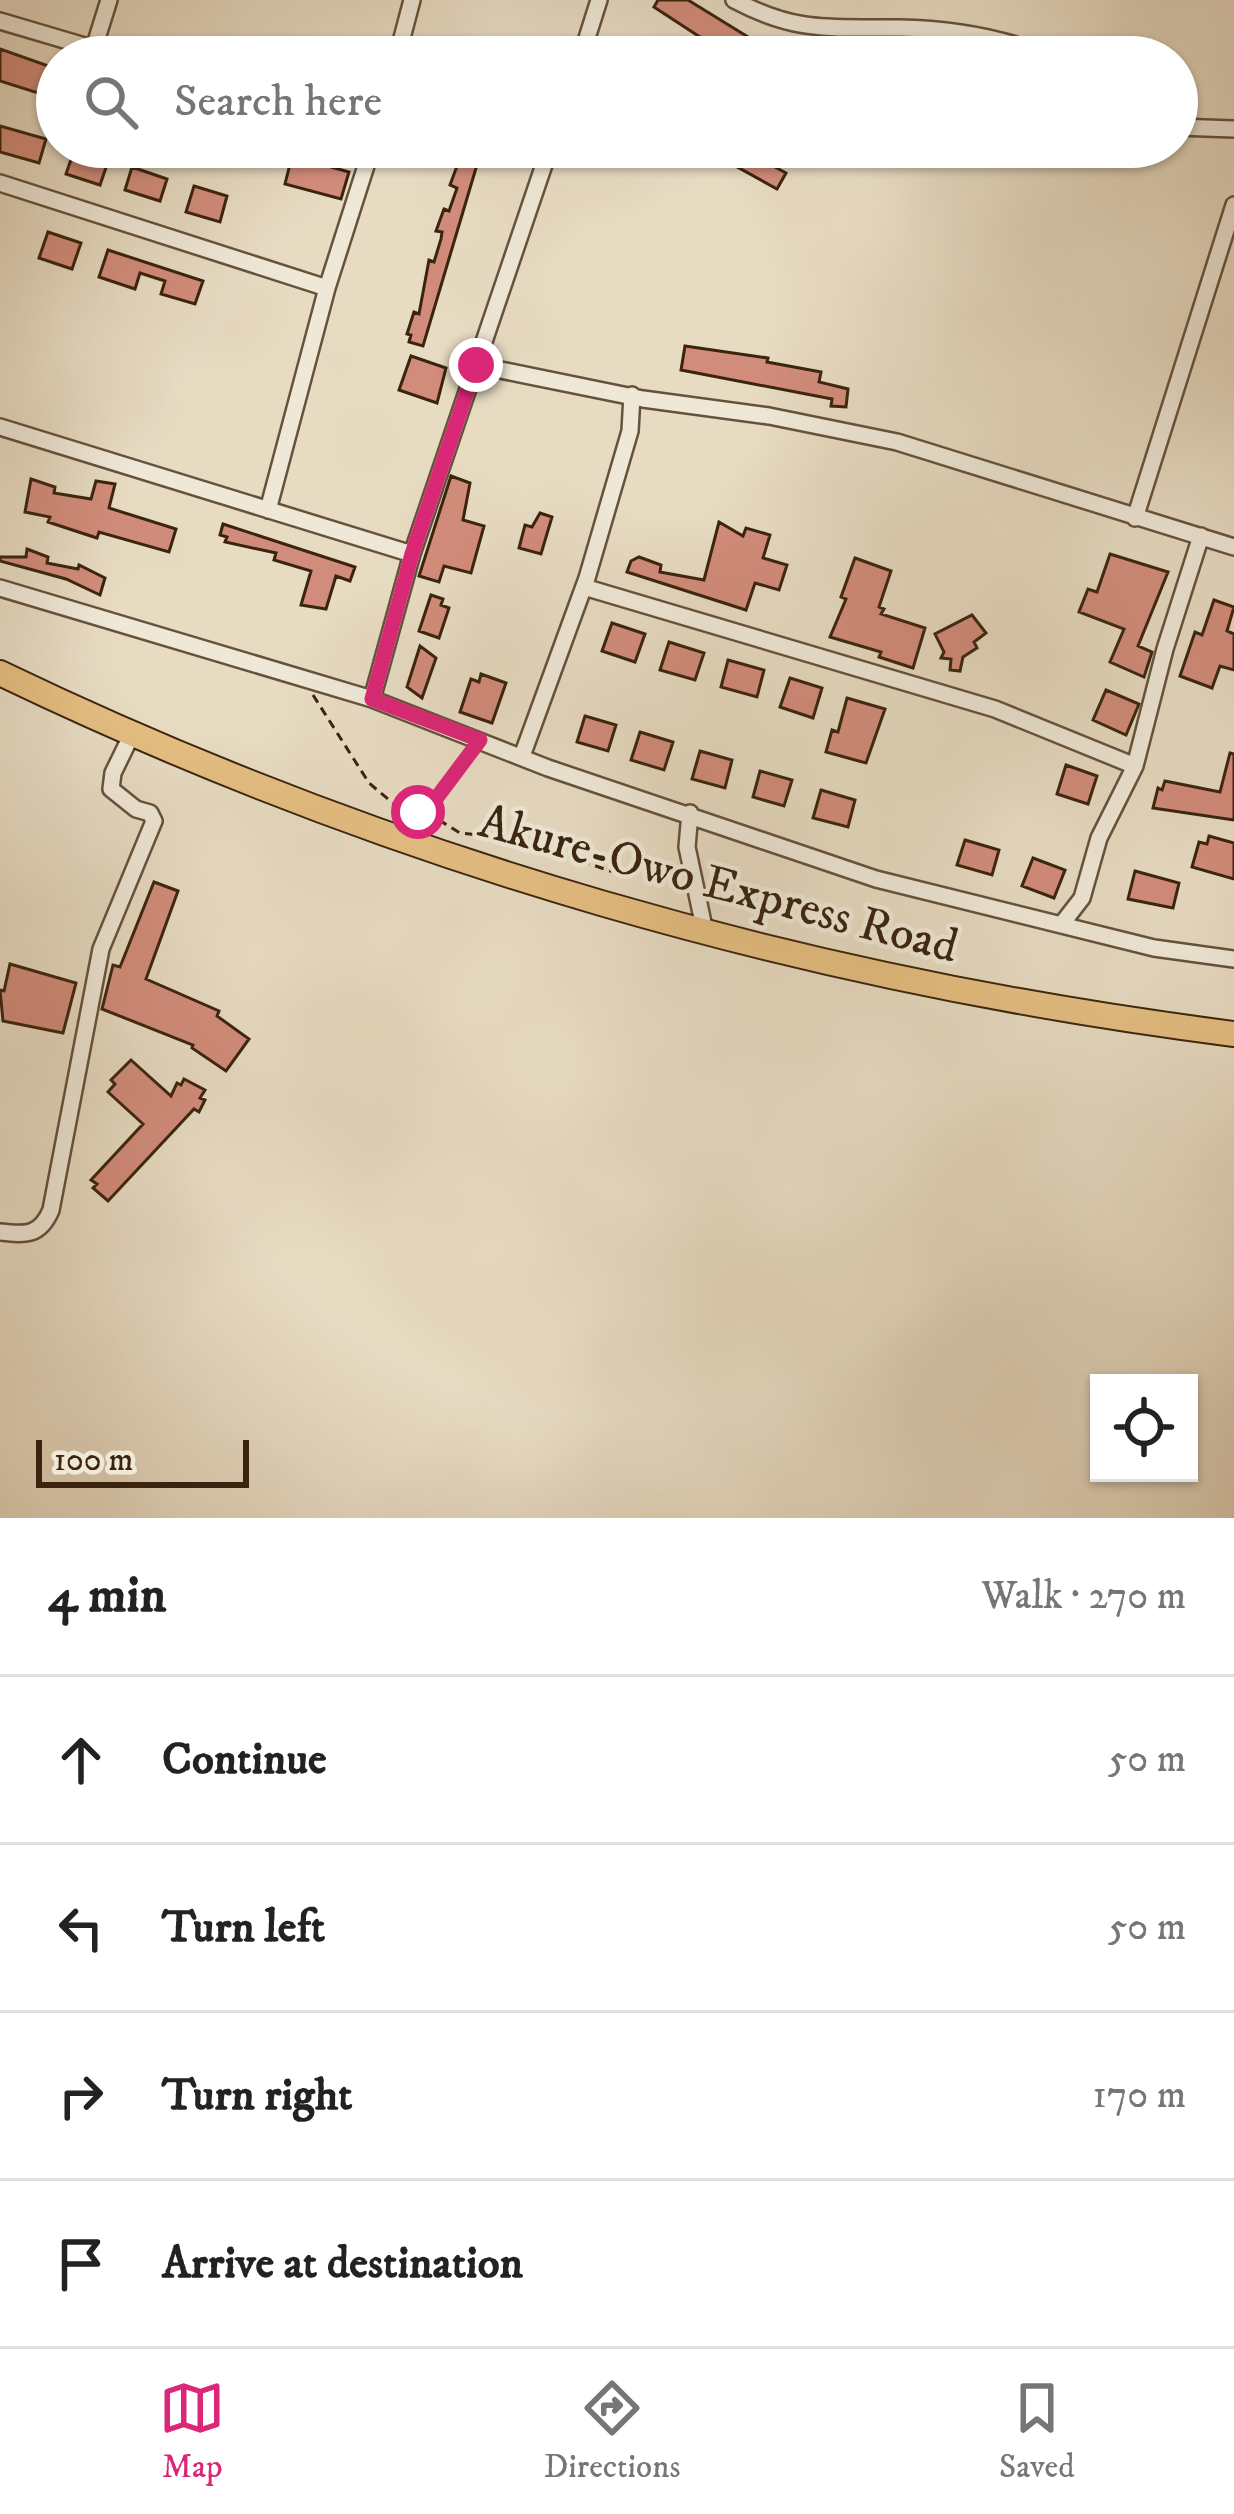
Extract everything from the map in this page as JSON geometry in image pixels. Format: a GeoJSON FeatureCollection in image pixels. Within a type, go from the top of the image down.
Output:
{"type":"FeatureCollection","features":[{"type":"Feature","properties":{"kind":"highway","name":"Akure-Owo Express Road"},"geometry":{"type":"LineString","coordinates":[[0,673],[132,734],[386,834],[564,892],[873,973],[1234,1034]]}},
{"type":"Feature","properties":{"kind":"street"},"geometry":{"type":"LineString","coordinates":[[98,36],[110,0]]}},
{"type":"Feature","properties":{"kind":"street"},"geometry":{"type":"LineString","coordinates":[[403,36],[412,0]]}},
{"type":"Feature","properties":{"kind":"street"},"geometry":{"type":"LineString","coordinates":[[588,36],[599,0]]}},
{"type":"Feature","properties":{"kind":"street"},"geometry":{"type":"LineString","coordinates":[[734,0],[814,29],[905,28],[980,36]]}},
{"type":"Feature","properties":{"kind":"street"},"geometry":{"type":"LineString","coordinates":[[0,21],[52,36]]}},
{"type":"Feature","properties":{"kind":"street"},"geometry":{"type":"LineString","coordinates":[[1198,128],[1234,129]]}},
{"type":"Feature","properties":{"kind":"street"},"geometry":{"type":"LineString","coordinates":[[268,510],[327,288],[365,168]]}},
{"type":"Feature","properties":{"kind":"street"},"geometry":{"type":"LineString","coordinates":[[372,699],[412,554],[543,168]]}},
{"type":"Feature","properties":{"kind":"street"},"geometry":{"type":"LineString","coordinates":[[0,183],[327,288]]}},
{"type":"Feature","properties":{"kind":"street"},"geometry":{"type":"LineString","coordinates":[[1135,518],[1234,205]]}},
{"type":"Feature","properties":{"kind":"street"},"geometry":{"type":"LineString","coordinates":[[476,365],[897,442],[1234,547]]}},
{"type":"Feature","properties":{"kind":"street"},"geometry":{"type":"LineString","coordinates":[[522,756],[584,587],[630,431],[632,395]]}},
{"type":"Feature","properties":{"kind":"street"},"geometry":{"type":"LineString","coordinates":[[0,427],[412,554]]}},
{"type":"Feature","properties":{"kind":"street"},"geometry":{"type":"LineString","coordinates":[[1061,925],[1082,898],[1099,838],[1135,766],[1201,536]]}},
{"type":"Feature","properties":{"kind":"street"},"geometry":{"type":"LineString","coordinates":[[584,587],[995,710],[1135,766]]}},
{"type":"Feature","properties":{"kind":"street"},"geometry":{"type":"LineString","coordinates":[[0,588],[372,699],[548,768],[876,879],[1154,948],[1234,959]]}},
{"type":"Feature","properties":{"kind":"street"},"geometry":{"type":"LineString","coordinates":[[0,1232],[20,1235],[40,1230],[51,1210],[101,949],[154,821],[150,813],[111,789],[112,773],[132,734]]}},
{"type":"Feature","properties":{"kind":"street"},"geometry":{"type":"LineString","coordinates":[[690,813],[687,847],[705,932]]}},
{"type":"Feature","properties":{"kind":"path"},"geometry":{"type":"LineString","coordinates":[[305,680],[369,783],[407,815]]}},
{"type":"Feature","properties":{"kind":"path"},"geometry":{"type":"LineString","coordinates":[[426,812],[480,740]]}},
{"type":"Feature","properties":{"kind":"path"},"geometry":{"type":"LineString","coordinates":[[386,834],[407,815],[426,812],[460,832],[520,839],[610,871],[648,868]]}},
{"type":"Feature","properties":{"kind":"building"},"geometry":{"type":"Polygon","coordinates":[[[658,0],[688,0],[746,36],[698,36],[654,7],[658,0]]]}},
{"type":"Feature","properties":{"kind":"building"},"geometry":{"type":"Polygon","coordinates":[[[0,49],[36,62],[36,92],[0,81],[0,49]]]}},
{"type":"Feature","properties":{"kind":"building"},"geometry":{"type":"Polygon","coordinates":[[[0,126],[36,136],[36,162],[0,152],[0,126]]]}},
{"type":"Feature","properties":{"kind":"building"},"geometry":{"type":"Polygon","coordinates":[[[68,168],[106,168],[100,185],[66,174],[68,168]]]}},
{"type":"Feature","properties":{"kind":"building"},"geometry":{"type":"Polygon","coordinates":[[[132,168],[167,179],[160,201],[125,190],[132,168]]]}},
{"type":"Feature","properties":{"kind":"building"},"geometry":{"type":"Polygon","coordinates":[[[289,168],[349,172],[341,199],[285,184],[289,168]]]}},
{"type":"Feature","properties":{"kind":"building"},"geometry":{"type":"Polygon","coordinates":[[[456,168],[476,168],[423,346],[409,342],[411,335],[407,334],[414,312],[419,314],[429,260],[434,262],[441,239],[442,232],[436,231],[457,188],[450,185],[456,168]]]}},
{"type":"Feature","properties":{"kind":"building"},"geometry":{"type":"Polygon","coordinates":[[[739,168],[777,168],[786,173],[777,189],[739,168]]]}},
{"type":"Feature","properties":{"kind":"building"},"geometry":{"type":"Polygon","coordinates":[[[194,186],[227,196],[220,222],[186,212],[194,186]]]}},
{"type":"Feature","properties":{"kind":"building"},"geometry":{"type":"Polygon","coordinates":[[[48,232],[81,243],[72,269],[39,258],[48,232]]]}},
{"type":"Feature","properties":{"kind":"building"},"geometry":{"type":"Polygon","coordinates":[[[108,250],[203,281],[195,304],[161,294],[165,281],[140,273],[135,289],[99,277],[108,250]]]}},
{"type":"Feature","properties":{"kind":"building"},"geometry":{"type":"Polygon","coordinates":[[[685,346],[768,358],[767,362],[821,372],[819,382],[848,389],[846,407],[831,406],[832,399],[681,370],[685,346]]]}},
{"type":"Feature","properties":{"kind":"building"},"geometry":{"type":"Polygon","coordinates":[[[411,356],[446,368],[437,403],[399,390],[411,356]]]}},
{"type":"Feature","properties":{"kind":"building"},"geometry":{"type":"Polygon","coordinates":[[[451,476],[470,483],[463,520],[484,526],[471,573],[444,566],[439,582],[419,576],[451,476]]]}},
{"type":"Feature","properties":{"kind":"building"},"geometry":{"type":"Polygon","coordinates":[[[31,479],[55,487],[54,493],[91,499],[96,481],[115,484],[109,508],[176,529],[169,552],[99,532],[97,538],[48,522],[50,517],[25,512],[31,479]]]}},
{"type":"Feature","properties":{"kind":"building"},"geometry":{"type":"Polygon","coordinates":[[[540,513],[552,517],[541,554],[519,548],[525,525],[532,527],[540,513]]]}},
{"type":"Feature","properties":{"kind":"building"},"geometry":{"type":"Polygon","coordinates":[[[719,522],[743,536],[746,528],[770,535],[763,558],[787,565],[779,590],[755,583],[746,610],[627,572],[631,561],[639,557],[661,565],[660,572],[704,580],[719,522]]]}},
{"type":"Feature","properties":{"kind":"building"},"geometry":{"type":"Polygon","coordinates":[[[223,524],[355,567],[350,581],[336,576],[326,609],[301,605],[311,571],[274,560],[276,553],[225,542],[227,537],[220,535],[223,524]]]}},
{"type":"Feature","properties":{"kind":"building"},"geometry":{"type":"Polygon","coordinates":[[[27,549],[48,557],[47,563],[78,569],[79,565],[105,578],[100,595],[66,579],[0,561],[0,557],[26,557],[27,549]]]}},
{"type":"Feature","properties":{"kind":"building"},"geometry":{"type":"Polygon","coordinates":[[[1110,554],[1168,572],[1138,646],[1152,652],[1144,677],[1110,662],[1124,629],[1079,612],[1088,589],[1097,592],[1110,554]]]}},
{"type":"Feature","properties":{"kind":"building"},"geometry":{"type":"Polygon","coordinates":[[[855,558],[891,571],[881,614],[925,628],[913,668],[879,657],[881,652],[830,637],[846,599],[841,597],[855,558]]]}},
{"type":"Feature","properties":{"kind":"building"},"geometry":{"type":"Polygon","coordinates":[[[431,595],[443,599],[441,605],[449,608],[439,638],[419,631],[431,595]]]}},
{"type":"Feature","properties":{"kind":"building"},"geometry":{"type":"Polygon","coordinates":[[[1214,600],[1234,607],[1227,631],[1234,634],[1234,670],[1220,666],[1212,688],[1180,676],[1195,632],[1202,635],[1214,600]]]}},
{"type":"Feature","properties":{"kind":"building"},"geometry":{"type":"Polygon","coordinates":[[[972,615],[986,633],[974,642],[977,648],[963,657],[960,671],[950,670],[951,659],[941,658],[944,652],[935,634],[972,615]]]}},
{"type":"Feature","properties":{"kind":"building"},"geometry":{"type":"Polygon","coordinates":[[[612,623],[645,634],[635,662],[602,651],[612,623]]]}},
{"type":"Feature","properties":{"kind":"building"},"geometry":{"type":"Polygon","coordinates":[[[669,642],[704,653],[695,680],[660,670],[669,642]]]}},
{"type":"Feature","properties":{"kind":"building"},"geometry":{"type":"Polygon","coordinates":[[[420,646],[436,658],[422,698],[407,687],[420,646]]]}},
{"type":"Feature","properties":{"kind":"building"},"geometry":{"type":"Polygon","coordinates":[[[728,660],[764,670],[757,697],[721,687],[728,660]]]}},
{"type":"Feature","properties":{"kind":"building"},"geometry":{"type":"Polygon","coordinates":[[[481,674],[506,683],[492,723],[460,712],[471,679],[479,682],[481,674]]]}},
{"type":"Feature","properties":{"kind":"building"},"geometry":{"type":"Polygon","coordinates":[[[790,678],[822,688],[813,718],[780,707],[790,678]]]}},
{"type":"Feature","properties":{"kind":"building"},"geometry":{"type":"Polygon","coordinates":[[[1106,690],[1139,704],[1126,735],[1093,720],[1106,690]]]}},
{"type":"Feature","properties":{"kind":"building"},"geometry":{"type":"Polygon","coordinates":[[[847,698],[885,709],[866,763],[826,752],[832,730],[838,732],[847,698]]]}},
{"type":"Feature","properties":{"kind":"building"},"geometry":{"type":"Polygon","coordinates":[[[585,716],[616,725],[608,751],[577,742],[585,716]]]}},
{"type":"Feature","properties":{"kind":"building"},"geometry":{"type":"Polygon","coordinates":[[[640,732],[673,742],[664,770],[631,760],[640,732]]]}},
{"type":"Feature","properties":{"kind":"building"},"geometry":{"type":"Polygon","coordinates":[[[700,751],[732,760],[725,788],[692,779],[700,751]]]}},
{"type":"Feature","properties":{"kind":"building"},"geometry":{"type":"Polygon","coordinates":[[[1230,753],[1234,754],[1234,820],[1153,808],[1165,781],[1220,792],[1230,753]]]}},
{"type":"Feature","properties":{"kind":"building"},"geometry":{"type":"Polygon","coordinates":[[[1066,765],[1097,776],[1088,804],[1057,794],[1066,765]]]}},
{"type":"Feature","properties":{"kind":"building"},"geometry":{"type":"Polygon","coordinates":[[[760,771],[792,780],[784,806],[753,797],[760,771]]]}},
{"type":"Feature","properties":{"kind":"building"},"geometry":{"type":"Polygon","coordinates":[[[821,790],[855,800],[848,827],[813,818],[821,790]]]}},
{"type":"Feature","properties":{"kind":"building"},"geometry":{"type":"Polygon","coordinates":[[[1209,836],[1234,843],[1234,879],[1192,867],[1199,842],[1207,844],[1209,836]]]}},
{"type":"Feature","properties":{"kind":"building"},"geometry":{"type":"Polygon","coordinates":[[[965,840],[999,850],[992,875],[957,865],[965,840]]]}},
{"type":"Feature","properties":{"kind":"building"},"geometry":{"type":"Polygon","coordinates":[[[1033,858],[1065,870],[1054,898],[1022,886],[1033,858]]]}},
{"type":"Feature","properties":{"kind":"building"},"geometry":{"type":"Polygon","coordinates":[[[1135,871],[1179,883],[1173,908],[1128,899],[1135,871]]]}},
{"type":"Feature","properties":{"kind":"building"},"geometry":{"type":"Polygon","coordinates":[[[154,882],[178,891],[146,979],[219,1011],[217,1016],[249,1039],[226,1071],[193,1045],[102,1009],[113,965],[120,967],[154,882]]]}},
{"type":"Feature","properties":{"kind":"building"},"geometry":{"type":"Polygon","coordinates":[[[10,964],[76,983],[63,1033],[3,1021],[0,990],[4,991],[10,964]]]}},
{"type":"Feature","properties":{"kind":"building"},"geometry":{"type":"Polygon","coordinates":[[[131,1060],[171,1096],[184,1079],[205,1090],[200,1098],[205,1100],[199,1112],[194,1109],[108,1201],[91,1180],[143,1124],[108,1092],[115,1084],[111,1080],[131,1060]]]}},
{"type":"Feature","properties":{"kind":"route"},"geometry":{"type":"LineString","coordinates":[[418,812],[426,812],[480,740],[372,699],[412,554],[476,365]]}}]}
